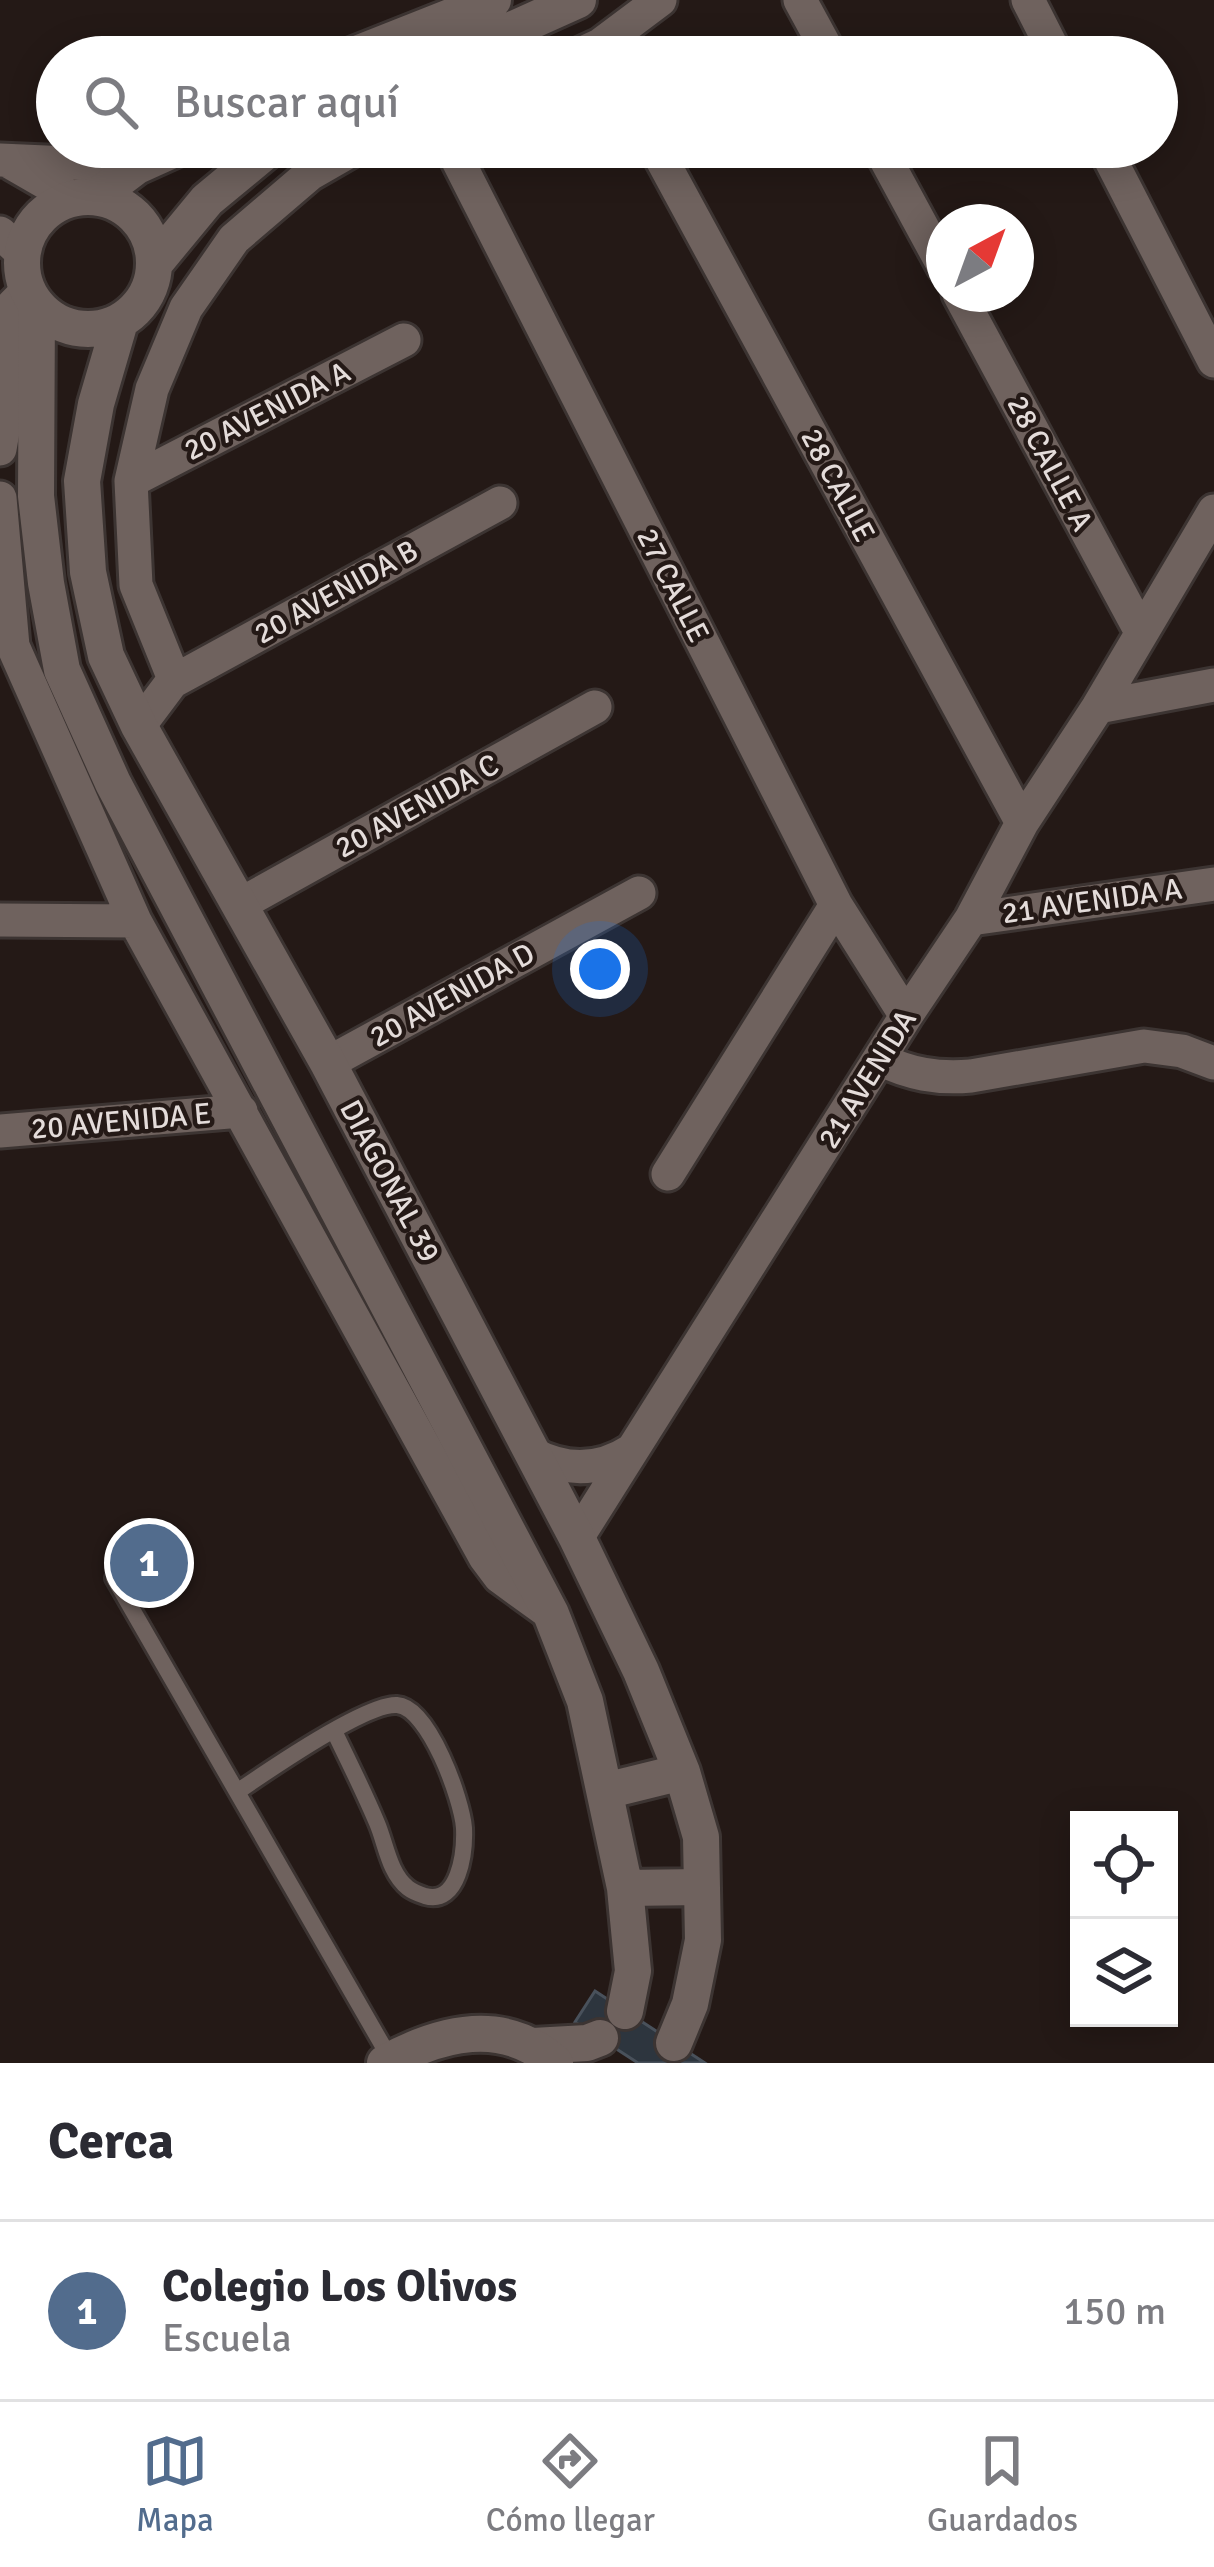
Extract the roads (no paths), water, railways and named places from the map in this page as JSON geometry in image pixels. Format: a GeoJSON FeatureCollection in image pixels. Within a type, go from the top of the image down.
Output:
{"type":"FeatureCollection","features":[{"type":"Feature","properties":{"kind":"street"},"geometry":{"type":"LineString","coordinates":[[402,36],[493,0]]}},
{"type":"Feature","properties":{"kind":"street"},"geometry":{"type":"LineString","coordinates":[[497,36],[578,0]]}},
{"type":"Feature","properties":{"kind":"street"},"geometry":{"type":"LineString","coordinates":[[614,36],[660,0]]}},
{"type":"Feature","properties":{"kind":"street"},"geometry":{"type":"LineString","coordinates":[[800,0],[820,36]]}},
{"type":"Feature","properties":{"kind":"street"},"geometry":{"type":"LineString","coordinates":[[1028,0],[1046,36]]}},
{"type":"Feature","properties":{"kind":"street"},"geometry":{"type":"LineString","coordinates":[[3,160],[36,161]]}},
{"type":"Feature","properties":{"kind":"street"},"geometry":{"type":"LineString","coordinates":[[3,160],[84,198],[118,204],[138,219],[150,239],[155,262],[151,286],[139,307],[120,322],[98,329],[75,328],[54,320],[22,271]]}},
{"type":"Feature","properties":{"kind":"street"},"geometry":{"type":"LineString","coordinates":[[0,449],[14,368],[11,315],[28,236],[54,206],[84,198],[134,168]]}},
{"type":"Feature","properties":{"kind":"street"},"geometry":{"type":"LineString","coordinates":[[155,262],[207,200],[246,168]]}},
{"type":"Feature","properties":{"kind":"street"},"geometry":{"type":"LineString","coordinates":[[140,726],[172,682],[136,585],[130,482],[152,389],[186,308],[234,239],[320,168]]}},
{"type":"Feature","properties":{"kind":"street","name":"27 CALLE"},"geometry":{"type":"LineString","coordinates":[[462,168],[836,905],[906,1016]]}},
{"type":"Feature","properties":{"kind":"street","name":"28 CALLE"},"geometry":{"type":"LineString","coordinates":[[666,168],[1022,823]]}},
{"type":"Feature","properties":{"kind":"street"},"geometry":{"type":"LineString","coordinates":[[890,168],[926,234]]}},
{"type":"Feature","properties":{"kind":"street"},"geometry":{"type":"LineString","coordinates":[[1115,168],[1214,361]]}},
{"type":"Feature","properties":{"kind":"street","name":"DIAGONAL 39"},"geometry":{"type":"LineString","coordinates":[[22,271],[36,496],[62,670],[113,783],[551,1613],[585,1701],[625,1888],[633,1971],[625,2011]]}},
{"type":"Feature","properties":{"kind":"street","name":"28 CALLE A"},"geometry":{"type":"LineString","coordinates":[[969,312],[1141,632]]}},
{"type":"Feature","properties":{"kind":"street","name":"DIAGONAL 39"},"geometry":{"type":"LineString","coordinates":[[120,322],[96,404],[82,481],[88,572],[106,656],[140,726],[328,1063],[577,1538],[641,1671],[682,1772],[701,1837],[703,1940],[690,2005],[674,2043]]}},
{"type":"Feature","properties":{"kind":"street","name":"20 AVENIDA A"},"geometry":{"type":"LineString","coordinates":[[130,482],[404,340]]}},
{"type":"Feature","properties":{"kind":"street"},"geometry":{"type":"LineString","coordinates":[[0,498],[13,646],[135,921],[485,1557],[500,1576],[551,1613]]}},
{"type":"Feature","properties":{"kind":"street","name":"20 AVENIDA B"},"geometry":{"type":"LineString","coordinates":[[172,682],[500,503]]}},
{"type":"Feature","properties":{"kind":"street","name":"21 AVENIDA"},"geometry":{"type":"LineString","coordinates":[[577,1538],[971,919],[1022,823],[1098,707],[1214,511]]}},
{"type":"Feature","properties":{"kind":"street"},"geometry":{"type":"LineString","coordinates":[[1098,707],[1214,685]]}},
{"type":"Feature","properties":{"kind":"street","name":"20 AVENIDA C"},"geometry":{"type":"LineString","coordinates":[[239,905],[595,707]]}},
{"type":"Feature","properties":{"kind":"street","name":"21 AVENIDA A"},"geometry":{"type":"LineString","coordinates":[[971,919],[1214,884]]}},
{"type":"Feature","properties":{"kind":"street","name":"20 AVENIDA D"},"geometry":{"type":"LineString","coordinates":[[328,1063],[639,892]]}},
{"type":"Feature","properties":{"kind":"street"},"geometry":{"type":"LineString","coordinates":[[668,1174],[836,905]]}},
{"type":"Feature","properties":{"kind":"street"},"geometry":{"type":"LineString","coordinates":[[0,920],[135,921]]}},
{"type":"Feature","properties":{"kind":"street"},"geometry":{"type":"LineString","coordinates":[[880,1059],[921,1075],[946,1078],[1144,1046],[1182,1051],[1214,1064]]}},
{"type":"Feature","properties":{"kind":"street","name":"20 AVENIDA E"},"geometry":{"type":"LineString","coordinates":[[0,1131],[241,1111]]}},
{"type":"Feature","properties":{"kind":"street"},"geometry":{"type":"LineString","coordinates":[[533,1454],[569,1468],[589,1467],[632,1450]]}},
{"type":"Feature","properties":{"kind":"street"},"geometry":{"type":"LineString","coordinates":[[605,1791],[682,1772]]}},
{"type":"Feature","properties":{"kind":"street"},"geometry":{"type":"LineString","coordinates":[[625,1888],[702,1887]]}},
{"type":"Feature","properties":{"kind":"street"},"geometry":{"type":"LineString","coordinates":[[397,2059],[426,2042],[469,2033],[513,2038],[544,2054],[600,2038]]}},
{"type":"Feature","properties":{"kind":"lane"},"geometry":{"type":"LineString","coordinates":[[114,1578],[397,2059]]}},
{"type":"Feature","properties":{"kind":"lane"},"geometry":{"type":"LineString","coordinates":[[237,1792],[334,1732],[391,1705],[404,1706],[431,1736],[456,1792],[464,1828],[458,1878],[450,1890],[439,1897],[407,1887],[391,1863],[378,1824],[334,1732]]}},
{"type":"Feature","properties":{"kind":"place","name":"Colegio Los Olivos"},"geometry":{"type":"Point","coordinates":[149,1563]}}]}
